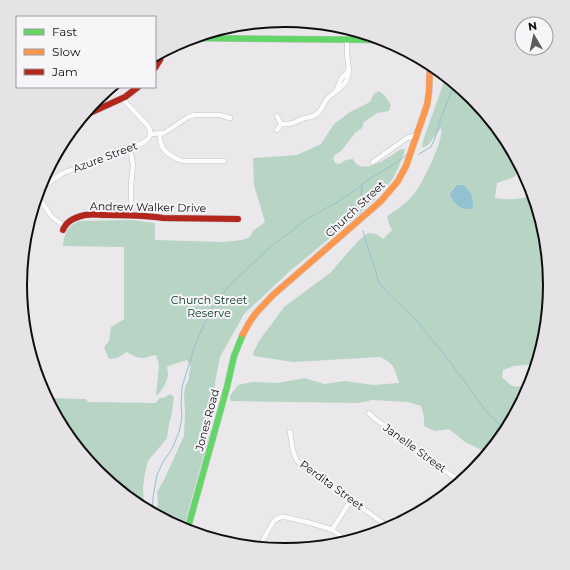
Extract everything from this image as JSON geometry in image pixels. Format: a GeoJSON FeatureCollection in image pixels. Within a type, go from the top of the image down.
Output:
{"type":"FeatureCollection","features":[{"type":"Feature","properties":{"kind":"street"},"geometry":{"type":"LineString","coordinates":[[211,38],[365,40]]}},
{"type":"Feature","properties":{"kind":"street"},"geometry":{"type":"LineString","coordinates":[[281,124],[294,123],[302,119],[312,117],[321,111],[327,99],[336,91],[341,79],[349,70],[347,40]]}},
{"type":"Feature","properties":{"kind":"street","name":"Church Street"},"geometry":{"type":"LineString","coordinates":[[253,317],[273,295],[381,201],[398,181],[406,166],[426,105],[429,92],[430,71]]}},
{"type":"Feature","properties":{"kind":"street"},"geometry":{"type":"LineString","coordinates":[[96,110],[122,98],[137,88]]}},
{"type":"Feature","properties":{"kind":"street"},"geometry":{"type":"LineString","coordinates":[[122,98],[148,126],[150,134],[160,134],[166,132],[191,116],[220,115],[230,118]]}},
{"type":"Feature","properties":{"kind":"street"},"geometry":{"type":"LineString","coordinates":[[277,116],[281,124]]}},
{"type":"Feature","properties":{"kind":"street"},"geometry":{"type":"LineString","coordinates":[[277,130],[281,124]]}},
{"type":"Feature","properties":{"kind":"street","name":"Azure Street"},"geometry":{"type":"LineString","coordinates":[[48,184],[64,173],[85,167],[119,150],[146,141],[150,134]]}},
{"type":"Feature","properties":{"kind":"street"},"geometry":{"type":"LineString","coordinates":[[160,134],[161,144],[166,151],[176,159],[182,161],[224,161]]}},
{"type":"Feature","properties":{"kind":"street"},"geometry":{"type":"LineString","coordinates":[[373,162],[407,138],[417,135]]}},
{"type":"Feature","properties":{"kind":"street"},"geometry":{"type":"LineString","coordinates":[[130,147],[133,165],[131,215]]}},
{"type":"Feature","properties":{"kind":"street"},"geometry":{"type":"LineString","coordinates":[[41,201],[52,217],[63,228]]}},
{"type":"Feature","properties":{"kind":"street","name":"Andrew Walker Drive"},"geometry":{"type":"LineString","coordinates":[[63,228],[79,217],[86,215],[238,219]]}},
{"type":"Feature","properties":{"kind":"street","name":"Jones Road"},"geometry":{"type":"LineString","coordinates":[[189,524],[236,350],[242,335],[253,317]]}},
{"type":"Feature","properties":{"kind":"street","name":"Janelle Street"},"geometry":{"type":"LineString","coordinates":[[369,413],[456,478]]}},
{"type":"Feature","properties":{"kind":"street","name":"Perdita Street"},"geometry":{"type":"LineString","coordinates":[[290,432],[293,451],[297,461],[383,523]]}},
{"type":"Feature","properties":{"kind":"street"},"geometry":{"type":"LineString","coordinates":[[332,530],[352,500]]}},
{"type":"Feature","properties":{"kind":"street"},"geometry":{"type":"LineString","coordinates":[[262,542],[273,522],[282,517],[323,526],[332,530],[341,537]]}},
{"type":"Feature","properties":{"kind":"green space"},"geometry":{"type":"Polygon","coordinates":[[[444,82],[479,115],[490,128],[500,142],[517,173],[514,177],[497,183],[495,198],[514,199],[527,197],[538,235],[541,251],[543,285],[541,319],[538,335],[530,365],[514,366],[503,370],[502,377],[509,384],[515,386],[522,386],[500,428],[490,442],[482,450],[465,442],[449,429],[435,431],[424,426],[424,417],[421,406],[408,402],[372,400],[358,403],[230,401],[230,396],[238,385],[252,382],[277,383],[305,378],[324,384],[345,381],[373,385],[399,383],[391,364],[380,357],[293,362],[254,356],[253,353],[259,341],[284,307],[330,273],[358,241],[368,233],[376,234],[383,239],[392,230],[387,216],[408,200],[419,186],[437,150],[440,141],[441,128],[428,145],[422,148],[423,141],[444,82]],[[457,185],[452,190],[473,205],[469,192],[457,185]]]}},
{"type":"Feature","properties":{"kind":"green space","name":"Church Street Reserve"},"geometry":{"type":"Polygon","coordinates":[[[379,91],[385,96],[391,105],[389,111],[377,113],[364,122],[362,128],[355,133],[341,151],[333,158],[335,163],[339,164],[346,160],[353,159],[357,164],[369,166],[376,164],[401,149],[404,149],[405,150],[399,166],[392,180],[374,200],[290,271],[244,314],[220,357],[215,382],[210,433],[185,523],[157,508],[158,503],[157,492],[184,436],[185,387],[189,379],[191,367],[187,360],[167,367],[167,380],[156,396],[159,365],[156,355],[141,358],[127,352],[117,358],[109,359],[104,347],[109,341],[111,327],[124,319],[124,247],[63,246],[65,234],[69,228],[79,221],[132,220],[155,223],[155,240],[223,242],[242,240],[250,237],[253,231],[265,222],[254,185],[253,158],[297,155],[321,144],[334,124],[350,112],[370,102],[374,94],[379,91]]]}},
{"type":"Feature","properties":{"kind":"green space"},"geometry":{"type":"Polygon","coordinates":[[[170,394],[174,397],[172,413],[167,438],[148,461],[143,487],[144,501],[115,479],[91,455],[70,428],[54,398],[86,399],[88,402],[155,403],[160,398],[164,398],[170,394]]]}},
{"type":"Feature","properties":{"kind":"water"},"geometry":{"type":"Polygon","coordinates":[[[457,185],[464,185],[470,193],[473,199],[473,208],[462,208],[453,201],[450,194],[457,185]]]}},
{"type":"Feature","properties":{"kind":"waterway"},"geometry":{"type":"LineString","coordinates":[[419,154],[431,147],[453,89]]}},
{"type":"Feature","properties":{"kind":"waterway"},"geometry":{"type":"LineString","coordinates":[[152,506],[157,475],[163,462],[172,449],[179,432],[182,417],[182,387],[196,342],[213,306],[228,287],[269,248],[307,219],[341,200],[406,155]]}},
{"type":"Feature","properties":{"kind":"waterway"},"geometry":{"type":"LineString","coordinates":[[360,214],[362,185]]}},
{"type":"Feature","properties":{"kind":"waterway"},"geometry":{"type":"LineString","coordinates":[[363,231],[378,281],[386,291],[418,322],[454,367],[488,414],[500,425]]}},
{"type":"Feature","properties":{"kind":"traffic: fast"},"geometry":{"type":"LineString","coordinates":[[211,38],[364,40]]}},
{"type":"Feature","properties":{"kind":"traffic: fast"},"geometry":{"type":"LineString","coordinates":[[189,524],[227,387],[234,356],[243,334]]}},
{"type":"Feature","properties":{"kind":"traffic: slow"},"geometry":{"type":"LineString","coordinates":[[243,334],[256,313],[273,295],[381,201],[398,181],[406,166],[427,105],[430,71]]}},
{"type":"Feature","properties":{"kind":"traffic: jam"},"geometry":{"type":"LineString","coordinates":[[156,66],[160,60]]}},
{"type":"Feature","properties":{"kind":"traffic: jam"},"geometry":{"type":"LineString","coordinates":[[96,110],[125,97],[137,88]]}},
{"type":"Feature","properties":{"kind":"traffic: jam"},"geometry":{"type":"LineString","coordinates":[[63,230],[66,224],[85,215],[135,215],[163,218],[238,219]]}}]}
